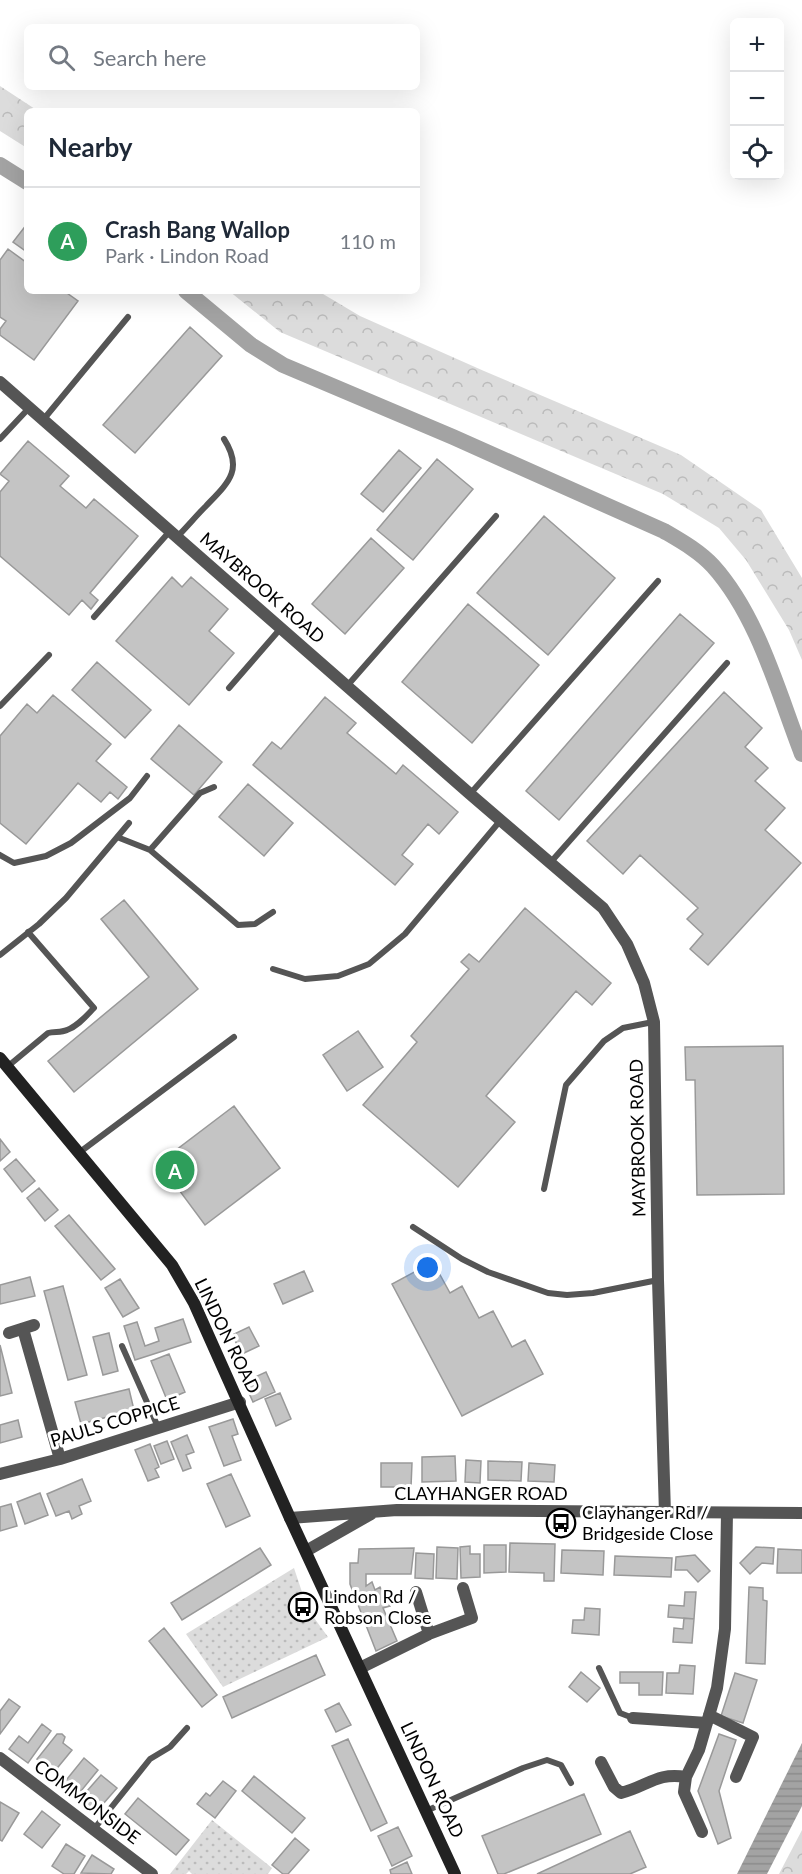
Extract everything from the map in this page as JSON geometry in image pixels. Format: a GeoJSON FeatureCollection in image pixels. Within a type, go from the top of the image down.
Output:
{"type":"FeatureCollection","features":[{"type":"Feature","properties":{"kind":"main road","name":"LINDON ROAD"},"geometry":{"type":"LineString","coordinates":[[4,1062],[172,1265],[194,1303],[290,1518],[455,1874]]}},
{"type":"Feature","properties":{"kind":"street","name":"MAYBROOK ROAD"},"geometry":{"type":"LineString","coordinates":[[0,382],[500,821],[603,908],[627,944],[644,983],[654,1022],[657,1280],[664,1514]]}},
{"type":"Feature","properties":{"kind":"street"},"geometry":{"type":"LineString","coordinates":[[9,1333],[28,1327],[60,1459]]}},
{"type":"Feature","properties":{"kind":"street","name":"PAULS COPPICE"},"geometry":{"type":"LineString","coordinates":[[0,1474],[60,1459],[240,1402]]}},
{"type":"Feature","properties":{"kind":"street","name":"CLAYHANGER ROAD"},"geometry":{"type":"LineString","coordinates":[[290,1518],[420,1510],[802,1514]]}},
{"type":"Feature","properties":{"kind":"street","name":"CLAYHANGER ROAD"},"geometry":{"type":"LineString","coordinates":[[306,1551],[375,1512]]}},
{"type":"Feature","properties":{"kind":"street"},"geometry":{"type":"LineString","coordinates":[[702,1832],[684,1792],[686,1778],[699,1750],[717,1688],[725,1629],[727,1513]]}},
{"type":"Feature","properties":{"kind":"street"},"geometry":{"type":"LineString","coordinates":[[360,1668],[429,1634],[472,1618],[463,1588]]}},
{"type":"Feature","properties":{"kind":"street"},"geometry":{"type":"LineString","coordinates":[[416,1592],[429,1634]]}},
{"type":"Feature","properties":{"kind":"street"},"geometry":{"type":"LineString","coordinates":[[633,1718],[708,1719],[753,1737],[736,1777]]}},
{"type":"Feature","properties":{"kind":"street","name":"COMMONSIDE"},"geometry":{"type":"LineString","coordinates":[[0,1758],[152,1874]]}},
{"type":"Feature","properties":{"kind":"street"},"geometry":{"type":"LineString","coordinates":[[601,1762],[614,1787],[621,1793],[635,1789],[658,1777],[672,1775],[686,1778]]}},
{"type":"Feature","properties":{"kind":"lane"},"geometry":{"type":"LineString","coordinates":[[43,420],[128,316]]}},
{"type":"Feature","properties":{"kind":"lane"},"geometry":{"type":"LineString","coordinates":[[0,439],[29,408]]}},
{"type":"Feature","properties":{"kind":"lane"},"geometry":{"type":"LineString","coordinates":[[94,617],[173,534],[228,484],[234,467],[231,451],[224,439]]}},
{"type":"Feature","properties":{"kind":"lane"},"geometry":{"type":"LineString","coordinates":[[347,686],[496,516]]}},
{"type":"Feature","properties":{"kind":"lane"},"geometry":{"type":"LineString","coordinates":[[470,794],[658,581]]}},
{"type":"Feature","properties":{"kind":"lane"},"geometry":{"type":"LineString","coordinates":[[230,688],[281,628]]}},
{"type":"Feature","properties":{"kind":"lane"},"geometry":{"type":"LineString","coordinates":[[0,706],[49,655]]}},
{"type":"Feature","properties":{"kind":"lane"},"geometry":{"type":"LineString","coordinates":[[550,863],[727,663]]}},
{"type":"Feature","properties":{"kind":"lane"},"geometry":{"type":"LineString","coordinates":[[0,855],[14,863],[46,856],[71,843],[130,798],[147,776]]}},
{"type":"Feature","properties":{"kind":"lane"},"geometry":{"type":"LineString","coordinates":[[150,850],[200,793],[214,787]]}},
{"type":"Feature","properties":{"kind":"lane"},"geometry":{"type":"LineString","coordinates":[[273,969],[305,979],[338,976],[369,964],[405,934],[500,821]]}},
{"type":"Feature","properties":{"kind":"lane"},"geometry":{"type":"LineString","coordinates":[[0,955],[66,898],[129,823]]}},
{"type":"Feature","properties":{"kind":"lane"},"geometry":{"type":"LineString","coordinates":[[117,837],[150,850],[238,925],[255,924],[273,912]]}},
{"type":"Feature","properties":{"kind":"lane"},"geometry":{"type":"LineString","coordinates":[[4,1062],[48,1033],[65,1032],[79,1023],[94,1008],[28,932]]}},
{"type":"Feature","properties":{"kind":"lane"},"geometry":{"type":"LineString","coordinates":[[544,1189],[566,1084],[604,1041],[623,1028],[654,1022]]}},
{"type":"Feature","properties":{"kind":"lane"},"geometry":{"type":"LineString","coordinates":[[80,1152],[234,1037]]}},
{"type":"Feature","properties":{"kind":"lane"},"geometry":{"type":"LineString","coordinates":[[413,1227],[462,1259],[488,1272],[548,1293],[567,1295],[593,1293],[657,1280]]}},
{"type":"Feature","properties":{"kind":"lane"},"geometry":{"type":"LineString","coordinates":[[122,1346],[158,1428]]}},
{"type":"Feature","properties":{"kind":"lane"},"geometry":{"type":"LineString","coordinates":[[599,1668],[620,1713],[633,1718]]}},
{"type":"Feature","properties":{"kind":"lane"},"geometry":{"type":"LineString","coordinates":[[94,1830],[150,1759],[170,1747],[187,1728]]}},
{"type":"Feature","properties":{"kind":"lane"},"geometry":{"type":"LineString","coordinates":[[426,1811],[523,1768],[547,1760],[561,1765],[571,1783]]}},
{"type":"Feature","properties":{"kind":"green space"},"geometry":{"type":"Polygon","coordinates":[[[0,86],[33,108],[24,108],[24,146],[0,131],[0,86]]]}},
{"type":"Feature","properties":{"kind":"green space"},"geometry":{"type":"Polygon","coordinates":[[[233,294],[323,294],[360,316],[681,455],[761,510],[802,578],[802,660],[789,630],[746,560],[719,528],[663,494],[280,332],[233,294]]]}},
{"type":"Feature","properties":{"kind":"green space"},"geometry":{"type":"Polygon","coordinates":[[[294,1568],[304,1598],[296,1604],[302,1619],[312,1615],[328,1637],[223,1687],[186,1634],[294,1568]]]}},
{"type":"Feature","properties":{"kind":"green space"},"geometry":{"type":"Polygon","coordinates":[[[212,1820],[272,1868],[268,1874],[192,1874],[189,1871],[186,1874],[170,1874],[212,1820]]]}},
{"type":"Feature","properties":{"kind":"green space"},"geometry":{"type":"Polygon","coordinates":[[[802,1830],[802,1874],[779,1874],[802,1830]]]}},
{"type":"Feature","properties":{"kind":"shaded area"},"geometry":{"type":"Polygon","coordinates":[[[802,1743],[802,1806],[767,1874],[737,1874],[802,1743]]]}},
{"type":"Feature","properties":{"kind":"building"},"geometry":{"type":"Polygon","coordinates":[[[24,228],[24,250],[13,242],[24,228]]]}},
{"type":"Feature","properties":{"kind":"building"},"geometry":{"type":"Polygon","coordinates":[[[8,249],[24,261],[24,294],[68,294],[78,301],[34,360],[0,335],[0,329],[6,321],[0,317],[0,260],[8,249]]]}},
{"type":"Feature","properties":{"kind":"building"},"geometry":{"type":"Polygon","coordinates":[[[190,327],[222,356],[135,453],[103,425],[190,327]]]}},
{"type":"Feature","properties":{"kind":"building"},"geometry":{"type":"Polygon","coordinates":[[[28,441],[69,476],[60,486],[86,508],[94,499],[138,536],[90,593],[98,600],[91,609],[82,600],[69,615],[0,556],[0,492],[9,481],[0,474],[28,441]]]}},
{"type":"Feature","properties":{"kind":"building"},"geometry":{"type":"Polygon","coordinates":[[[399,450],[421,468],[383,512],[361,494],[399,450]]]}},
{"type":"Feature","properties":{"kind":"building"},"geometry":{"type":"Polygon","coordinates":[[[437,459],[473,489],[413,560],[377,530],[437,459]]]}},
{"type":"Feature","properties":{"kind":"building"},"geometry":{"type":"Polygon","coordinates":[[[544,516],[615,578],[548,655],[477,593],[544,516]]]}},
{"type":"Feature","properties":{"kind":"building"},"geometry":{"type":"Polygon","coordinates":[[[371,538],[404,568],[345,634],[312,604],[371,538]]]}},
{"type":"Feature","properties":{"kind":"building"},"geometry":{"type":"Polygon","coordinates":[[[172,577],[182,587],[191,577],[228,609],[209,631],[234,653],[189,705],[116,641],[172,577]]]}},
{"type":"Feature","properties":{"kind":"building"},"geometry":{"type":"Polygon","coordinates":[[[468,604],[539,665],[472,743],[402,682],[468,604]]]}},
{"type":"Feature","properties":{"kind":"building"},"geometry":{"type":"Polygon","coordinates":[[[680,614],[714,643],[559,820],[526,791],[680,614]]]}},
{"type":"Feature","properties":{"kind":"building"},"geometry":{"type":"Polygon","coordinates":[[[97,662],[151,710],[125,738],[72,690],[97,662]]]}},
{"type":"Feature","properties":{"kind":"building"},"geometry":{"type":"Polygon","coordinates":[[[724,692],[762,728],[745,747],[768,768],[755,781],[785,808],[765,830],[801,863],[708,965],[690,949],[703,934],[687,919],[698,908],[640,855],[623,874],[587,841],[724,692]]]}},
{"type":"Feature","properties":{"kind":"building"},"geometry":{"type":"Polygon","coordinates":[[[53,695],[111,744],[96,761],[127,787],[118,799],[110,792],[101,802],[78,783],[26,844],[0,823],[0,736],[27,704],[37,713],[53,695]]]}},
{"type":"Feature","properties":{"kind":"building"},"geometry":{"type":"Polygon","coordinates":[[[325,697],[356,723],[347,733],[396,774],[403,765],[458,812],[439,834],[428,824],[402,855],[413,864],[395,885],[253,765],[272,742],[281,749],[325,697]]]}},
{"type":"Feature","properties":{"kind":"building"},"geometry":{"type":"Polygon","coordinates":[[[179,725],[222,762],[194,795],[151,759],[179,725]]]}},
{"type":"Feature","properties":{"kind":"building"},"geometry":{"type":"Polygon","coordinates":[[[248,784],[293,823],[264,856],[219,817],[248,784]]]}},
{"type":"Feature","properties":{"kind":"building"},"geometry":{"type":"Polygon","coordinates":[[[124,900],[198,989],[74,1092],[48,1061],[149,977],[101,919],[124,900]]]}},
{"type":"Feature","properties":{"kind":"building"},"geometry":{"type":"Polygon","coordinates":[[[525,908],[611,983],[592,1005],[576,991],[486,1096],[515,1122],[458,1187],[363,1105],[417,1042],[411,1036],[469,969],[461,962],[469,954],[479,962],[525,908]]]}},
{"type":"Feature","properties":{"kind":"building"},"geometry":{"type":"Polygon","coordinates":[[[358,1031],[383,1067],[347,1091],[323,1055],[358,1031]]]}},
{"type":"Feature","properties":{"kind":"building"},"geometry":{"type":"Polygon","coordinates":[[[783,1046],[784,1194],[697,1195],[695,1080],[686,1080],[685,1047],[783,1046]]]}},
{"type":"Feature","properties":{"kind":"building"},"geometry":{"type":"Polygon","coordinates":[[[234,1106],[280,1168],[205,1225],[159,1163],[234,1106]]]}},
{"type":"Feature","properties":{"kind":"building"},"geometry":{"type":"Polygon","coordinates":[[[0,1139],[10,1152],[0,1161],[0,1139]]]}},
{"type":"Feature","properties":{"kind":"building"},"geometry":{"type":"Polygon","coordinates":[[[16,1159],[35,1181],[22,1192],[4,1169],[16,1159]]]}},
{"type":"Feature","properties":{"kind":"building"},"geometry":{"type":"Polygon","coordinates":[[[39,1188],[58,1210],[45,1221],[27,1198],[39,1188]]]}},
{"type":"Feature","properties":{"kind":"building"},"geometry":{"type":"Polygon","coordinates":[[[69,1215],[115,1269],[101,1280],[55,1226],[69,1215]]]}},
{"type":"Feature","properties":{"kind":"building"},"geometry":{"type":"Polygon","coordinates":[[[433,1262],[450,1293],[462,1286],[479,1318],[493,1311],[512,1347],[525,1340],[543,1374],[462,1416],[392,1284],[433,1262]]]}},
{"type":"Feature","properties":{"kind":"building"},"geometry":{"type":"Polygon","coordinates":[[[304,1271],[313,1291],[283,1304],[274,1284],[304,1271]]]}},
{"type":"Feature","properties":{"kind":"building"},"geometry":{"type":"Polygon","coordinates":[[[30,1277],[35,1296],[0,1304],[0,1285],[30,1277]]]}},
{"type":"Feature","properties":{"kind":"building"},"geometry":{"type":"Polygon","coordinates":[[[120,1279],[139,1308],[123,1317],[105,1288],[120,1279]]]}},
{"type":"Feature","properties":{"kind":"building"},"geometry":{"type":"Polygon","coordinates":[[[63,1286],[87,1375],[68,1380],[44,1291],[63,1286]]]}},
{"type":"Feature","properties":{"kind":"building"},"geometry":{"type":"Polygon","coordinates":[[[183,1319],[191,1342],[135,1360],[124,1326],[137,1322],[145,1346],[159,1341],[155,1328],[183,1319]]]}},
{"type":"Feature","properties":{"kind":"building"},"geometry":{"type":"Polygon","coordinates":[[[249,1327],[259,1346],[242,1354],[232,1335],[249,1327]]]}},
{"type":"Feature","properties":{"kind":"building"},"geometry":{"type":"Polygon","coordinates":[[[109,1333],[118,1371],[103,1375],[93,1337],[109,1333]]]}},
{"type":"Feature","properties":{"kind":"building"},"geometry":{"type":"Polygon","coordinates":[[[0,1345],[12,1393],[0,1396],[0,1345]]]}},
{"type":"Feature","properties":{"kind":"building"},"geometry":{"type":"Polygon","coordinates":[[[169,1354],[185,1392],[167,1400],[151,1361],[169,1354]]]}},
{"type":"Feature","properties":{"kind":"building"},"geometry":{"type":"Polygon","coordinates":[[[266,1372],[275,1392],[253,1402],[244,1382],[266,1372]]]}},
{"type":"Feature","properties":{"kind":"building"},"geometry":{"type":"Polygon","coordinates":[[[129,1389],[134,1410],[81,1424],[75,1402],[129,1389]]]}},
{"type":"Feature","properties":{"kind":"building"},"geometry":{"type":"Polygon","coordinates":[[[280,1393],[291,1419],[276,1426],[265,1399],[280,1393]]]}},
{"type":"Feature","properties":{"kind":"building"},"geometry":{"type":"Polygon","coordinates":[[[233,1419],[238,1434],[232,1436],[241,1460],[224,1466],[209,1427],[233,1419]]]}},
{"type":"Feature","properties":{"kind":"building"},"geometry":{"type":"Polygon","coordinates":[[[18,1420],[22,1437],[0,1443],[0,1425],[18,1420]]]}},
{"type":"Feature","properties":{"kind":"building"},"geometry":{"type":"Polygon","coordinates":[[[187,1435],[194,1452],[186,1455],[191,1468],[183,1471],[171,1442],[187,1435]]]}},
{"type":"Feature","properties":{"kind":"building"},"geometry":{"type":"Polygon","coordinates":[[[167,1441],[174,1459],[161,1464],[154,1446],[167,1441]]]}},
{"type":"Feature","properties":{"kind":"building"},"geometry":{"type":"Polygon","coordinates":[[[150,1444],[159,1467],[155,1469],[159,1477],[148,1481],[135,1450],[150,1444]]]}},
{"type":"Feature","properties":{"kind":"building"},"geometry":{"type":"Polygon","coordinates":[[[455,1456],[456,1481],[422,1482],[422,1457],[455,1456]]]}},
{"type":"Feature","properties":{"kind":"building"},"geometry":{"type":"Polygon","coordinates":[[[466,1460],[481,1461],[480,1483],[465,1482],[466,1460]]]}},
{"type":"Feature","properties":{"kind":"building"},"geometry":{"type":"Polygon","coordinates":[[[488,1461],[522,1462],[521,1481],[488,1480],[488,1461]]]}},
{"type":"Feature","properties":{"kind":"building"},"geometry":{"type":"Polygon","coordinates":[[[381,1463],[412,1463],[411,1487],[381,1487],[381,1463]]]}},
{"type":"Feature","properties":{"kind":"building"},"geometry":{"type":"Polygon","coordinates":[[[529,1463],[555,1465],[554,1482],[528,1481],[529,1463]]]}},
{"type":"Feature","properties":{"kind":"building"},"geometry":{"type":"Polygon","coordinates":[[[231,1474],[250,1516],[226,1527],[207,1484],[231,1474]]]}},
{"type":"Feature","properties":{"kind":"building"},"geometry":{"type":"Polygon","coordinates":[[[82,1479],[91,1501],[79,1506],[82,1514],[72,1519],[69,1511],[56,1516],[47,1494],[82,1479]]]}},
{"type":"Feature","properties":{"kind":"building"},"geometry":{"type":"Polygon","coordinates":[[[40,1493],[48,1515],[25,1524],[17,1502],[40,1493]]]}},
{"type":"Feature","properties":{"kind":"building"},"geometry":{"type":"Polygon","coordinates":[[[11,1504],[17,1526],[0,1531],[0,1507],[11,1504]]]}},
{"type":"Feature","properties":{"kind":"building"},"geometry":{"type":"Polygon","coordinates":[[[510,1543],[555,1544],[554,1581],[544,1581],[544,1573],[509,1572],[510,1543]]]}},
{"type":"Feature","properties":{"kind":"building"},"geometry":{"type":"Polygon","coordinates":[[[484,1545],[506,1545],[506,1572],[484,1573],[484,1545]]]}},
{"type":"Feature","properties":{"kind":"building"},"geometry":{"type":"Polygon","coordinates":[[[470,1546],[470,1554],[480,1554],[480,1577],[461,1578],[460,1547],[470,1546]]]}},
{"type":"Feature","properties":{"kind":"building"},"geometry":{"type":"Polygon","coordinates":[[[437,1547],[458,1548],[457,1579],[436,1578],[437,1547]]]}},
{"type":"Feature","properties":{"kind":"building"},"geometry":{"type":"Polygon","coordinates":[[[756,1547],[774,1548],[773,1564],[762,1563],[750,1574],[740,1563],[756,1547]]]}},
{"type":"Feature","properties":{"kind":"building"},"geometry":{"type":"Polygon","coordinates":[[[260,1548],[271,1565],[182,1620],[171,1603],[260,1548]]]}},
{"type":"Feature","properties":{"kind":"building"},"geometry":{"type":"Polygon","coordinates":[[[414,1548],[411,1574],[366,1574],[366,1586],[372,1582],[375,1590],[380,1587],[390,1606],[383,1608],[397,1641],[376,1651],[350,1584],[350,1563],[358,1563],[359,1549],[414,1548]]]}},
{"type":"Feature","properties":{"kind":"building"},"geometry":{"type":"Polygon","coordinates":[[[778,1549],[802,1550],[802,1573],[777,1573],[778,1549]]]}},
{"type":"Feature","properties":{"kind":"building"},"geometry":{"type":"Polygon","coordinates":[[[562,1550],[604,1551],[603,1575],[561,1573],[562,1550]]]}},
{"type":"Feature","properties":{"kind":"building"},"geometry":{"type":"Polygon","coordinates":[[[416,1553],[434,1554],[433,1579],[415,1578],[416,1553]]]}},
{"type":"Feature","properties":{"kind":"building"},"geometry":{"type":"Polygon","coordinates":[[[695,1555],[710,1571],[698,1582],[687,1570],[675,1570],[676,1557],[695,1555]]]}},
{"type":"Feature","properties":{"kind":"building"},"geometry":{"type":"Polygon","coordinates":[[[615,1556],[672,1558],[671,1577],[614,1575],[615,1556]]]}},
{"type":"Feature","properties":{"kind":"building"},"geometry":{"type":"Polygon","coordinates":[[[749,1587],[763,1588],[763,1600],[767,1601],[765,1664],[746,1663],[749,1587]]]}},
{"type":"Feature","properties":{"kind":"building"},"geometry":{"type":"Polygon","coordinates":[[[685,1592],[696,1592],[694,1619],[668,1617],[669,1605],[684,1606],[685,1592]]]}},
{"type":"Feature","properties":{"kind":"building"},"geometry":{"type":"Polygon","coordinates":[[[585,1608],[600,1609],[599,1635],[572,1633],[573,1620],[584,1620],[585,1608]]]}},
{"type":"Feature","properties":{"kind":"building"},"geometry":{"type":"Polygon","coordinates":[[[684,1618],[694,1619],[692,1643],[673,1642],[674,1628],[683,1629],[684,1618]]]}},
{"type":"Feature","properties":{"kind":"building"},"geometry":{"type":"Polygon","coordinates":[[[164,1628],[217,1695],[202,1707],[149,1641],[164,1628]]]}},
{"type":"Feature","properties":{"kind":"building"},"geometry":{"type":"Polygon","coordinates":[[[316,1655],[325,1675],[232,1718],[223,1697],[316,1655]]]}},
{"type":"Feature","properties":{"kind":"building"},"geometry":{"type":"Polygon","coordinates":[[[680,1665],[695,1666],[693,1694],[666,1693],[667,1673],[679,1673],[680,1665]]]}},
{"type":"Feature","properties":{"kind":"building"},"geometry":{"type":"Polygon","coordinates":[[[581,1672],[600,1688],[587,1702],[569,1687],[581,1672]]]}},
{"type":"Feature","properties":{"kind":"building"},"geometry":{"type":"Polygon","coordinates":[[[620,1672],[663,1672],[662,1695],[639,1695],[639,1683],[620,1683],[620,1672]]]}},
{"type":"Feature","properties":{"kind":"building"},"geometry":{"type":"Polygon","coordinates":[[[735,1673],[757,1680],[743,1723],[721,1716],[735,1673]]]}},
{"type":"Feature","properties":{"kind":"building"},"geometry":{"type":"Polygon","coordinates":[[[9,1699],[20,1707],[0,1734],[0,1711],[9,1699]]]}},
{"type":"Feature","properties":{"kind":"building"},"geometry":{"type":"Polygon","coordinates":[[[339,1703],[351,1725],[336,1732],[325,1710],[339,1703]]]}},
{"type":"Feature","properties":{"kind":"building"},"geometry":{"type":"Polygon","coordinates":[[[42,1724],[51,1731],[28,1763],[9,1749],[19,1736],[28,1743],[42,1724]]]}},
{"type":"Feature","properties":{"kind":"building"},"geometry":{"type":"Polygon","coordinates":[[[57,1734],[65,1737],[63,1743],[72,1750],[54,1772],[37,1759],[57,1734]]]}},
{"type":"Feature","properties":{"kind":"building"},"geometry":{"type":"Polygon","coordinates":[[[719,1734],[736,1740],[719,1791],[731,1838],[718,1844],[698,1791],[719,1734]]]}},
{"type":"Feature","properties":{"kind":"building"},"geometry":{"type":"Polygon","coordinates":[[[348,1739],[387,1823],[371,1831],[332,1746],[348,1739]]]}},
{"type":"Feature","properties":{"kind":"building"},"geometry":{"type":"Polygon","coordinates":[[[84,1758],[98,1770],[77,1796],[63,1784],[84,1758]]]}},
{"type":"Feature","properties":{"kind":"building"},"geometry":{"type":"Polygon","coordinates":[[[101,1775],[117,1788],[96,1812],[80,1799],[101,1775]]]}},
{"type":"Feature","properties":{"kind":"building"},"geometry":{"type":"Polygon","coordinates":[[[254,1776],[305,1818],[292,1833],[242,1791],[254,1776]]]}},
{"type":"Feature","properties":{"kind":"building"},"geometry":{"type":"Polygon","coordinates":[[[223,1781],[236,1791],[215,1818],[197,1804],[206,1793],[210,1796],[223,1781]]]}},
{"type":"Feature","properties":{"kind":"building"},"geometry":{"type":"Polygon","coordinates":[[[584,1794],[601,1834],[504,1874],[498,1874],[482,1836],[584,1794]]]}},
{"type":"Feature","properties":{"kind":"building"},"geometry":{"type":"Polygon","coordinates":[[[138,1798],[189,1840],[176,1855],[125,1814],[138,1798]]]}},
{"type":"Feature","properties":{"kind":"building"},"geometry":{"type":"Polygon","coordinates":[[[0,1802],[19,1813],[2,1841],[0,1840],[0,1802]]]}},
{"type":"Feature","properties":{"kind":"building"},"geometry":{"type":"Polygon","coordinates":[[[42,1811],[60,1825],[42,1848],[24,1834],[42,1811]]]}},
{"type":"Feature","properties":{"kind":"building"},"geometry":{"type":"Polygon","coordinates":[[[398,1827],[412,1856],[392,1866],[378,1836],[398,1827]]]}},
{"type":"Feature","properties":{"kind":"building"},"geometry":{"type":"Polygon","coordinates":[[[630,1831],[646,1867],[630,1874],[537,1874],[630,1831]]]}},
{"type":"Feature","properties":{"kind":"building"},"geometry":{"type":"Polygon","coordinates":[[[295,1838],[309,1850],[288,1874],[283,1874],[272,1865],[295,1838]]]}},
{"type":"Feature","properties":{"kind":"building"},"geometry":{"type":"Polygon","coordinates":[[[66,1844],[85,1856],[74,1874],[64,1874],[52,1866],[66,1844]]]}},
{"type":"Feature","properties":{"kind":"building"},"geometry":{"type":"Polygon","coordinates":[[[92,1855],[114,1869],[111,1874],[81,1873],[92,1855]]]}},
{"type":"Feature","properties":{"kind":"building"},"geometry":{"type":"Polygon","coordinates":[[[407,1862],[412,1874],[391,1874],[390,1870],[407,1862]]]}},
{"type":"Feature","properties":{"kind":"waterway"},"geometry":{"type":"LineString","coordinates":[[0,165],[24,180]]}},
{"type":"Feature","properties":{"kind":"waterway"},"geometry":{"type":"LineString","coordinates":[[190,294],[251,345],[283,365],[453,437],[664,531],[696,551],[713,566],[743,608],[765,655],[802,754]]}},
{"type":"Feature","properties":{"kind":"place","name":"Crash Bang Wallop"},"geometry":{"type":"Point","coordinates":[175,1170]}},
{"type":"Feature","properties":{"kind":"place","name":"Clayhanger Rd / Bridgeside Close"},"geometry":{"type":"Point","coordinates":[561,1523]}},
{"type":"Feature","properties":{"kind":"place","name":"Lindon Rd / Robson Close"},"geometry":{"type":"Point","coordinates":[303,1607]}}]}
